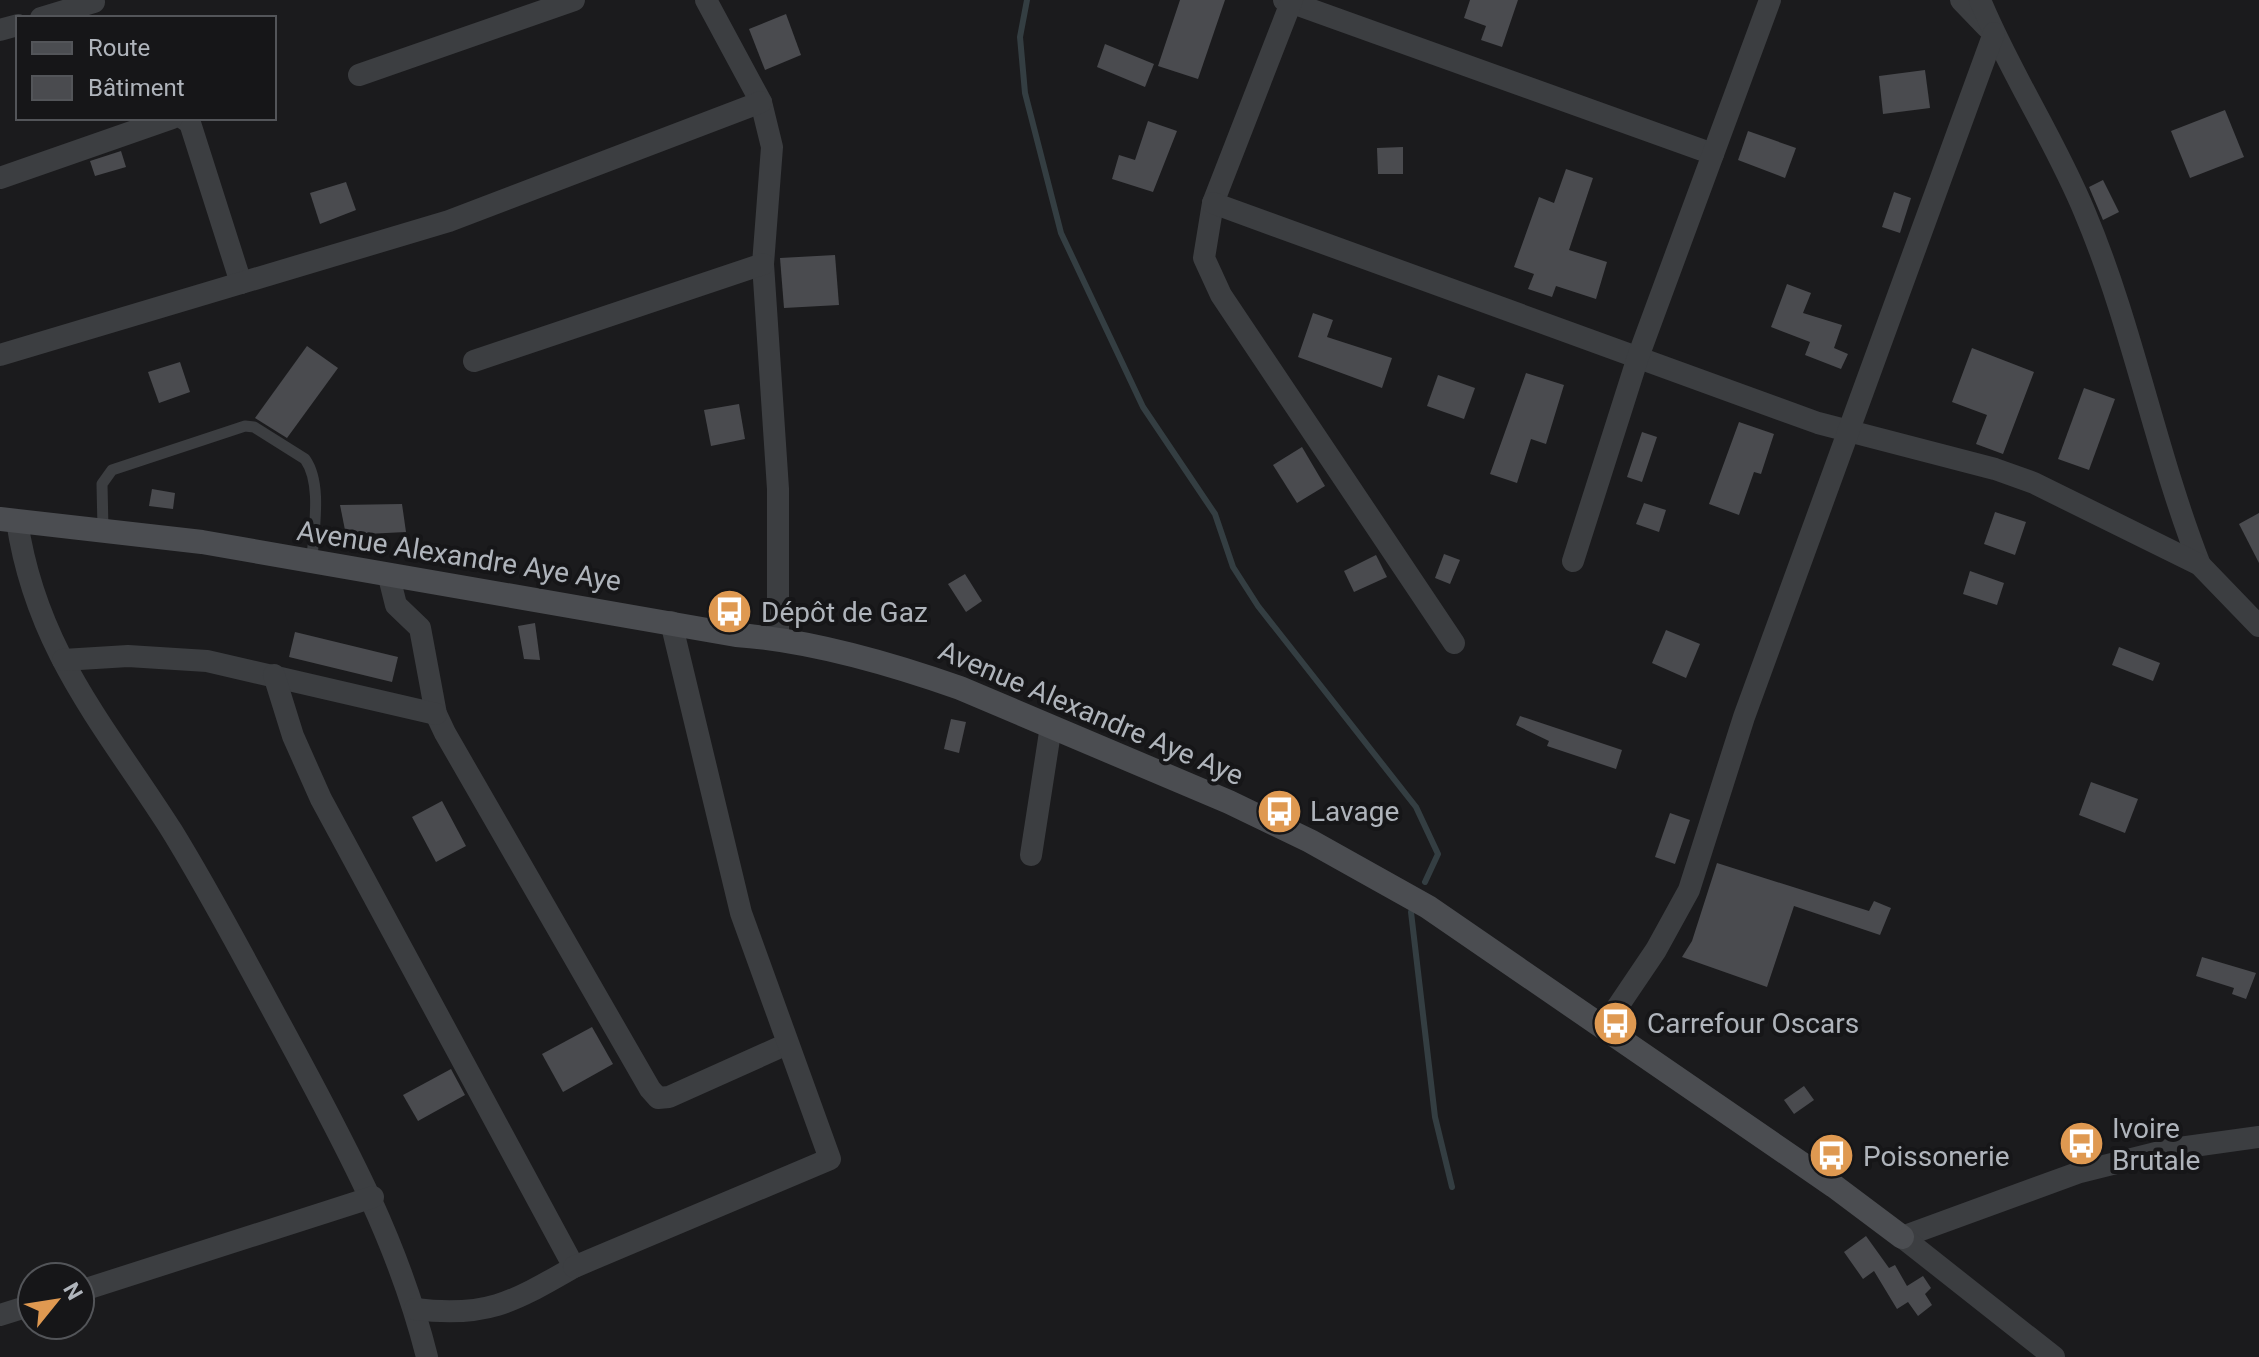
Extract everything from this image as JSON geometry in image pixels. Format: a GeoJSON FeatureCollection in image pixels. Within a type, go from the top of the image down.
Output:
{"type":"FeatureCollection","features":[{"type":"Feature","properties":{"kind":"street"},"geometry":{"type":"LineString","coordinates":[[359,75],[574,0]]}},
{"type":"Feature","properties":{"kind":"street"},"geometry":{"type":"LineString","coordinates":[[706,0],[761,102],[772,147],[763,264],[778,489],[778,638]]}},
{"type":"Feature","properties":{"kind":"street"},"geometry":{"type":"LineString","coordinates":[[1573,561],[1638,357],[1770,0]]}},
{"type":"Feature","properties":{"kind":"street"},"geometry":{"type":"LineString","coordinates":[[1961,0],[1994,33]]}},
{"type":"Feature","properties":{"kind":"street"},"geometry":{"type":"LineString","coordinates":[[1980,0],[2085,211],[2120,308],[2151,424],[2200,565]]}},
{"type":"Feature","properties":{"kind":"street"},"geometry":{"type":"LineString","coordinates":[[1454,643],[1221,295],[1204,258],[1213,203],[1289,1],[1713,154]]}},
{"type":"Feature","properties":{"kind":"street"},"geometry":{"type":"LineString","coordinates":[[48,16],[94,2]]}},
{"type":"Feature","properties":{"kind":"street"},"geometry":{"type":"LineString","coordinates":[[1604,1027],[1656,950],[1686,898],[1744,717],[1994,33]]}},
{"type":"Feature","properties":{"kind":"street"},"geometry":{"type":"LineString","coordinates":[[0,355],[449,221],[761,102]]}},
{"type":"Feature","properties":{"kind":"street"},"geometry":{"type":"LineString","coordinates":[[0,178],[166,120]]}},
{"type":"Feature","properties":{"kind":"street"},"geometry":{"type":"LineString","coordinates":[[186,120],[190,123],[241,283]]}},
{"type":"Feature","properties":{"kind":"street"},"geometry":{"type":"LineString","coordinates":[[1213,203],[1850,433],[1995,469],[2034,483],[2200,565],[2259,626]]}},
{"type":"Feature","properties":{"kind":"street"},"geometry":{"type":"LineString","coordinates":[[474,361],[763,264]]}},
{"type":"Feature","properties":{"kind":"street"},"geometry":{"type":"LineString","coordinates":[[9,520],[24,570],[63,660],[93,716],[172,831],[373,1197],[415,1309],[427,1357]]}},
{"type":"Feature","properties":{"kind":"street","name":"Avenue Alexandre Aye Aye"},"geometry":{"type":"LineString","coordinates":[[9,520],[103,529],[736,635],[778,638],[915,672],[1141,763],[1310,841],[1428,907],[1834,1186],[1902,1237]]}},
{"type":"Feature","properties":{"kind":"street"},"geometry":{"type":"LineString","coordinates":[[389,577],[396,605],[420,628],[436,714],[484,805],[650,1089],[658,1098],[669,1097],[787,1044]]}},
{"type":"Feature","properties":{"kind":"street"},"geometry":{"type":"LineString","coordinates":[[415,1309],[444,1313],[487,1311],[574,1267],[830,1159],[741,913],[671,622]]}},
{"type":"Feature","properties":{"kind":"street"},"geometry":{"type":"LineString","coordinates":[[63,660],[128,656],[207,661],[436,714]]}},
{"type":"Feature","properties":{"kind":"street"},"geometry":{"type":"LineString","coordinates":[[274,675],[293,736],[321,799],[574,1267]]}},
{"type":"Feature","properties":{"kind":"street"},"geometry":{"type":"LineString","coordinates":[[1031,855],[1051,726]]}},
{"type":"Feature","properties":{"kind":"street"},"geometry":{"type":"LineString","coordinates":[[1902,1237],[2080,1172],[2172,1149],[2259,1137]]}},
{"type":"Feature","properties":{"kind":"street"},"geometry":{"type":"LineString","coordinates":[[96,1286],[373,1197]]}},
{"type":"Feature","properties":{"kind":"street"},"geometry":{"type":"LineString","coordinates":[[1902,1237],[2054,1357]]}},
{"type":"Feature","properties":{"kind":"lane"},"geometry":{"type":"LineString","coordinates":[[103,529],[102,484],[112,470],[245,426],[254,427],[305,459],[310,466],[314,485],[312,563]]}},
{"type":"Feature","properties":{"kind":"building"},"geometry":{"type":"Polygon","coordinates":[[[1180,0],[1225,0],[1198,79],[1158,66],[1180,0]]]}},
{"type":"Feature","properties":{"kind":"building"},"geometry":{"type":"Polygon","coordinates":[[[1470,0],[1518,0],[1502,47],[1481,40],[1486,26],[1464,18],[1470,0]]]}},
{"type":"Feature","properties":{"kind":"building"},"geometry":{"type":"Polygon","coordinates":[[[786,14],[801,55],[765,70],[749,29],[786,14]]]}},
{"type":"Feature","properties":{"kind":"building"},"geometry":{"type":"Polygon","coordinates":[[[1105,44],[1154,64],[1145,87],[1097,67],[1105,44]]]}},
{"type":"Feature","properties":{"kind":"building"},"geometry":{"type":"Polygon","coordinates":[[[1925,70],[1930,108],[1883,114],[1879,76],[1925,70]]]}},
{"type":"Feature","properties":{"kind":"building"},"geometry":{"type":"Polygon","coordinates":[[[2225,110],[2244,157],[2190,178],[2171,131],[2225,110]]]}},
{"type":"Feature","properties":{"kind":"building"},"geometry":{"type":"Polygon","coordinates":[[[1148,121],[1177,131],[1153,192],[1112,179],[1119,155],[1135,160],[1148,121]]]}},
{"type":"Feature","properties":{"kind":"building"},"geometry":{"type":"Polygon","coordinates":[[[1748,131],[1796,148],[1785,178],[1738,160],[1748,131]]]}},
{"type":"Feature","properties":{"kind":"building"},"geometry":{"type":"Polygon","coordinates":[[[1403,147],[1403,174],[1378,174],[1377,148],[1403,147]]]}},
{"type":"Feature","properties":{"kind":"building"},"geometry":{"type":"Polygon","coordinates":[[[121,151],[126,167],[95,176],[90,161],[121,151]]]}},
{"type":"Feature","properties":{"kind":"building"},"geometry":{"type":"Polygon","coordinates":[[[1566,169],[1593,178],[1569,250],[1607,262],[1596,299],[1556,286],[1552,297],[1528,289],[1534,274],[1514,267],[1539,197],[1554,203],[1566,169]]]}},
{"type":"Feature","properties":{"kind":"building"},"geometry":{"type":"Polygon","coordinates":[[[2103,180],[2119,212],[2103,220],[2089,187],[2103,180]]]}},
{"type":"Feature","properties":{"kind":"building"},"geometry":{"type":"Polygon","coordinates":[[[346,182],[356,210],[320,224],[310,193],[346,182]]]}},
{"type":"Feature","properties":{"kind":"building"},"geometry":{"type":"Polygon","coordinates":[[[1894,192],[1911,198],[1900,233],[1882,227],[1894,192]]]}},
{"type":"Feature","properties":{"kind":"building"},"geometry":{"type":"Polygon","coordinates":[[[835,255],[839,305],[784,308],[780,258],[835,255]]]}},
{"type":"Feature","properties":{"kind":"building"},"geometry":{"type":"Polygon","coordinates":[[[1787,284],[1811,293],[1803,313],[1842,325],[1834,348],[1848,354],[1841,369],[1805,355],[1810,342],[1771,327],[1787,284]]]}},
{"type":"Feature","properties":{"kind":"building"},"geometry":{"type":"Polygon","coordinates":[[[1313,313],[1333,320],[1327,337],[1392,358],[1382,388],[1298,357],[1313,313]]]}},
{"type":"Feature","properties":{"kind":"building"},"geometry":{"type":"Polygon","coordinates":[[[307,346],[338,368],[287,438],[255,418],[307,346]]]}},
{"type":"Feature","properties":{"kind":"building"},"geometry":{"type":"Polygon","coordinates":[[[1972,348],[2034,372],[2003,454],[1976,444],[1987,415],[1952,402],[1972,348]]]}},
{"type":"Feature","properties":{"kind":"building"},"geometry":{"type":"Polygon","coordinates":[[[180,362],[190,392],[159,403],[148,372],[180,362]]]}},
{"type":"Feature","properties":{"kind":"building"},"geometry":{"type":"Polygon","coordinates":[[[1526,373],[1564,385],[1546,444],[1531,439],[1517,483],[1490,474],[1526,373]]]}},
{"type":"Feature","properties":{"kind":"building"},"geometry":{"type":"Polygon","coordinates":[[[1438,375],[1475,388],[1464,419],[1427,406],[1438,375]]]}},
{"type":"Feature","properties":{"kind":"building"},"geometry":{"type":"Polygon","coordinates":[[[2084,388],[2115,399],[2089,470],[2058,459],[2084,388]]]}},
{"type":"Feature","properties":{"kind":"building"},"geometry":{"type":"Polygon","coordinates":[[[739,404],[745,439],[711,446],[704,410],[739,404]]]}},
{"type":"Feature","properties":{"kind":"building"},"geometry":{"type":"Polygon","coordinates":[[[1739,422],[1774,434],[1761,474],[1754,472],[1739,515],[1709,504],[1739,422]]]}},
{"type":"Feature","properties":{"kind":"building"},"geometry":{"type":"Polygon","coordinates":[[[1642,432],[1657,437],[1642,482],[1627,477],[1642,432]]]}},
{"type":"Feature","properties":{"kind":"building"},"geometry":{"type":"Polygon","coordinates":[[[1302,447],[1325,486],[1297,503],[1273,465],[1302,447]]]}},
{"type":"Feature","properties":{"kind":"building"},"geometry":{"type":"Polygon","coordinates":[[[152,489],[175,493],[173,509],[149,506],[152,489]]]}},
{"type":"Feature","properties":{"kind":"building"},"geometry":{"type":"Polygon","coordinates":[[[1644,503],[1666,510],[1659,532],[1636,524],[1644,503]]]}},
{"type":"Feature","properties":{"kind":"building"},"geometry":{"type":"Polygon","coordinates":[[[402,504],[406,532],[346,535],[340,505],[402,504]]]}},
{"type":"Feature","properties":{"kind":"building"},"geometry":{"type":"Polygon","coordinates":[[[1995,512],[2026,522],[2015,555],[1984,544],[1995,512]]]}},
{"type":"Feature","properties":{"kind":"building"},"geometry":{"type":"Polygon","coordinates":[[[2259,513],[2259,563],[2239,524],[2259,513]]]}},
{"type":"Feature","properties":{"kind":"building"},"geometry":{"type":"Polygon","coordinates":[[[1444,554],[1460,560],[1450,584],[1435,578],[1444,554]]]}},
{"type":"Feature","properties":{"kind":"building"},"geometry":{"type":"Polygon","coordinates":[[[1376,555],[1387,577],[1354,592],[1344,571],[1376,555]]]}},
{"type":"Feature","properties":{"kind":"building"},"geometry":{"type":"Polygon","coordinates":[[[1970,571],[2004,583],[1997,605],[1963,594],[1970,571]]]}},
{"type":"Feature","properties":{"kind":"building"},"geometry":{"type":"Polygon","coordinates":[[[965,574],[982,601],[966,612],[948,584],[965,574]]]}},
{"type":"Feature","properties":{"kind":"building"},"geometry":{"type":"Polygon","coordinates":[[[535,623],[540,660],[524,659],[518,626],[535,623]]]}},
{"type":"Feature","properties":{"kind":"building"},"geometry":{"type":"Polygon","coordinates":[[[1666,630],[1700,644],[1686,678],[1652,663],[1666,630]]]}},
{"type":"Feature","properties":{"kind":"building"},"geometry":{"type":"Polygon","coordinates":[[[295,632],[398,657],[392,682],[289,657],[295,632]]]}},
{"type":"Feature","properties":{"kind":"building"},"geometry":{"type":"Polygon","coordinates":[[[2119,647],[2160,663],[2153,681],[2112,665],[2119,647]]]}},
{"type":"Feature","properties":{"kind":"building"},"geometry":{"type":"Polygon","coordinates":[[[1520,716],[1622,750],[1616,769],[1547,746],[1549,741],[1516,725],[1520,716]]]}},
{"type":"Feature","properties":{"kind":"building"},"geometry":{"type":"Polygon","coordinates":[[[951,719],[966,722],[959,753],[944,749],[951,719]]]}},
{"type":"Feature","properties":{"kind":"building"},"geometry":{"type":"Polygon","coordinates":[[[2091,782],[2138,799],[2125,833],[2079,815],[2091,782]]]}},
{"type":"Feature","properties":{"kind":"building"},"geometry":{"type":"Polygon","coordinates":[[[442,801],[466,846],[436,862],[412,817],[442,801]]]}},
{"type":"Feature","properties":{"kind":"building"},"geometry":{"type":"Polygon","coordinates":[[[1670,813],[1690,820],[1675,864],[1655,857],[1670,813]]]}},
{"type":"Feature","properties":{"kind":"building"},"geometry":{"type":"Polygon","coordinates":[[[1717,863],[1869,911],[1874,901],[1891,908],[1880,935],[1794,906],[1767,987],[1682,957],[1692,941],[1717,863]]]}},
{"type":"Feature","properties":{"kind":"building"},"geometry":{"type":"Polygon","coordinates":[[[2202,957],[2256,973],[2246,999],[2232,994],[2234,988],[2196,976],[2202,957]]]}},
{"type":"Feature","properties":{"kind":"building"},"geometry":{"type":"Polygon","coordinates":[[[592,1027],[613,1064],[563,1092],[542,1054],[592,1027]]]}},
{"type":"Feature","properties":{"kind":"building"},"geometry":{"type":"Polygon","coordinates":[[[451,1069],[465,1095],[418,1121],[403,1095],[451,1069]]]}},
{"type":"Feature","properties":{"kind":"building"},"geometry":{"type":"Polygon","coordinates":[[[1804,1086],[1814,1100],[1794,1114],[1784,1100],[1804,1086]]]}},
{"type":"Feature","properties":{"kind":"building"},"geometry":{"type":"Polygon","coordinates":[[[1866,1236],[1889,1268],[1895,1265],[1907,1286],[1923,1276],[1931,1288],[1925,1294],[1932,1305],[1918,1316],[1908,1302],[1897,1309],[1874,1271],[1863,1279],[1844,1252],[1866,1236]]]}},
{"type":"Feature","properties":{"kind":"waterway"},"geometry":{"type":"LineString","coordinates":[[1027,0],[1020,37],[1025,93],[1061,233],[1143,407],[1215,514],[1233,567],[1258,606],[1416,807],[1438,854],[1425,882]]}},
{"type":"Feature","properties":{"kind":"waterway"},"geometry":{"type":"LineString","coordinates":[[1411,912],[1435,1117],[1452,1187]]}},
{"type":"Feature","properties":{"kind":"place","name":"Dépôt de Gaz"},"geometry":{"type":"Point","coordinates":[730,612]}},
{"type":"Feature","properties":{"kind":"place","name":"Lavage"},"geometry":{"type":"Point","coordinates":[1279,811]}},
{"type":"Feature","properties":{"kind":"place","name":"Carrefour Oscars"},"geometry":{"type":"Point","coordinates":[1616,1023]}},
{"type":"Feature","properties":{"kind":"place","name":"Ivoire Brutale"},"geometry":{"type":"Point","coordinates":[2081,1144]}},
{"type":"Feature","properties":{"kind":"place","name":"Poissonerie"},"geometry":{"type":"Point","coordinates":[1832,1156]}}]}
